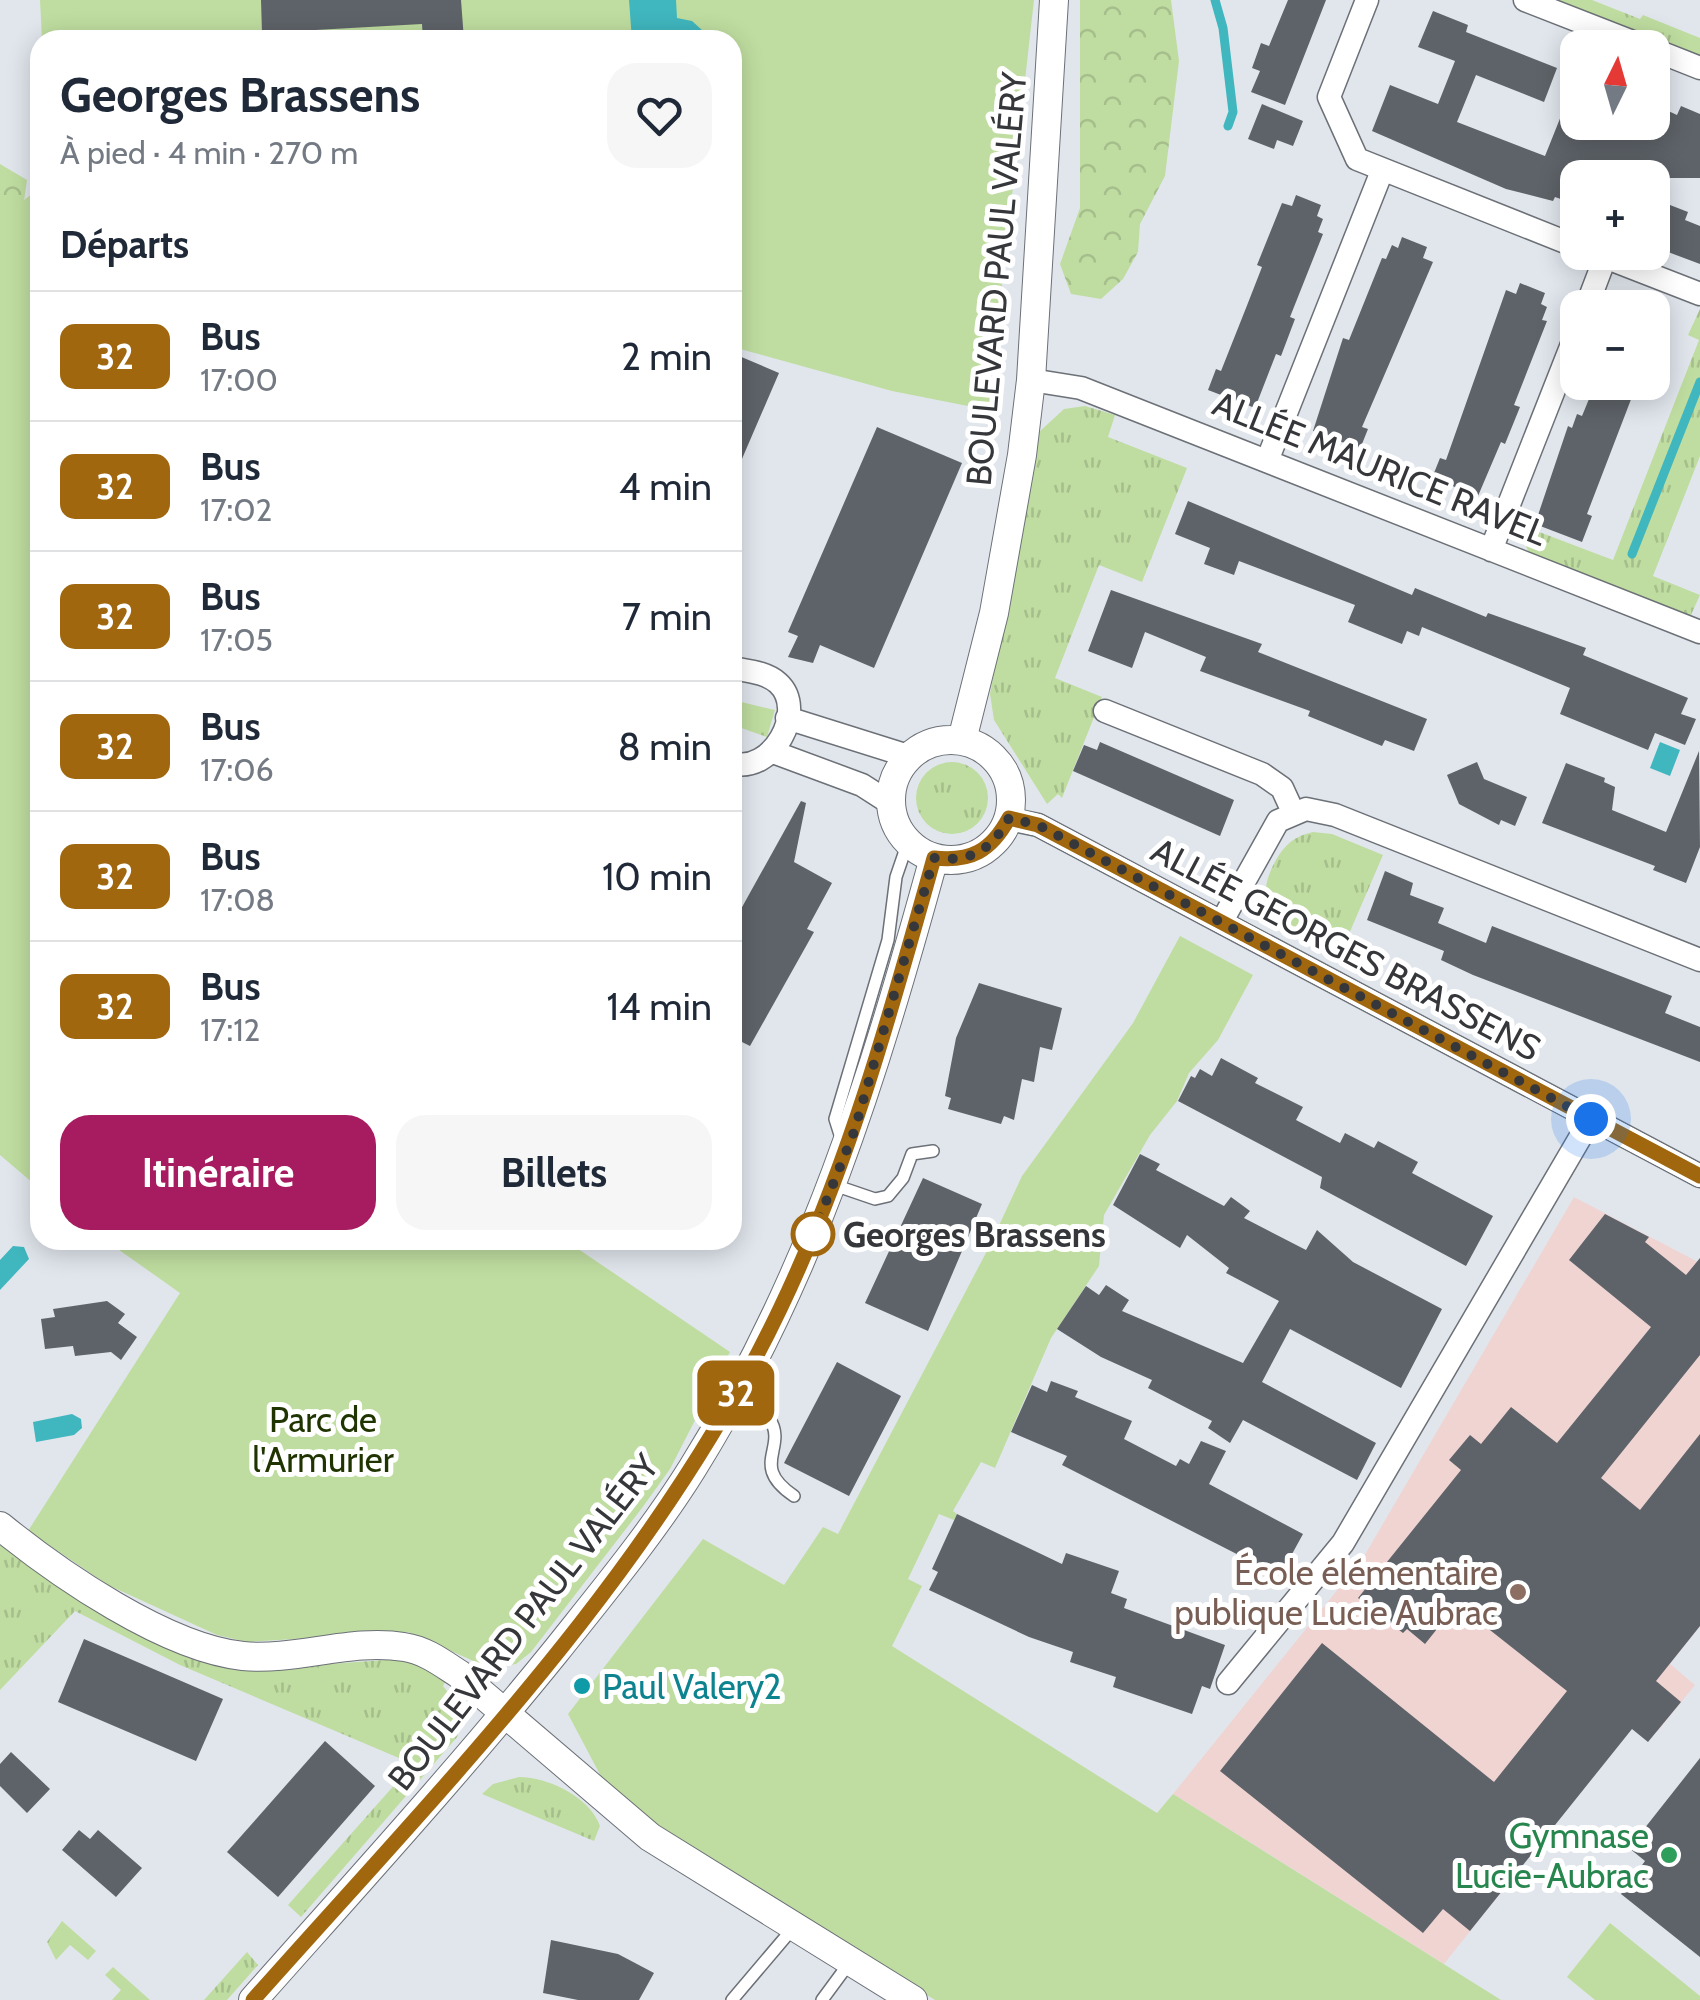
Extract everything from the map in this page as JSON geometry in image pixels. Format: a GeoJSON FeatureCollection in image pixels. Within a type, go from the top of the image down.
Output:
{"type":"FeatureCollection","features":[{"type":"Feature","properties":{"kind":"street","name":"BOULEVARD PAUL VALÉRY"},"geometry":{"type":"LineString","coordinates":[[962,740],[994,613],[1031,380],[1054,0]]}},
{"type":"Feature","properties":{"kind":"street"},"geometry":{"type":"LineString","coordinates":[[1366,0],[1329,100],[1356,159],[1560,240]]}},
{"type":"Feature","properties":{"kind":"street"},"geometry":{"type":"LineString","coordinates":[[1524,0],[1603,30]]}},
{"type":"Feature","properties":{"kind":"street"},"geometry":{"type":"LineString","coordinates":[[1670,56],[1700,68]]}},
{"type":"Feature","properties":{"kind":"street"},"geometry":{"type":"LineString","coordinates":[[1267,461],[1382,171]]}},
{"type":"Feature","properties":{"kind":"street"},"geometry":{"type":"LineString","coordinates":[[1638,270],[1700,294]]}},
{"type":"Feature","properties":{"kind":"street"},"geometry":{"type":"LineString","coordinates":[[1491,550],[1560,374]]}},
{"type":"Feature","properties":{"kind":"street","name":"ALLÉE MAURICE RAVEL"},"geometry":{"type":"LineString","coordinates":[[1031,380],[1081,388],[1700,632]]}},
{"type":"Feature","properties":{"kind":"street"},"geometry":{"type":"LineString","coordinates":[[742,670],[781,685],[787,718],[774,752],[750,766],[742,765]]}},
{"type":"Feature","properties":{"kind":"street"},"geometry":{"type":"LineString","coordinates":[[1105,711],[1262,774],[1282,788],[1293,812]]}},
{"type":"Feature","properties":{"kind":"street"},"geometry":{"type":"LineString","coordinates":[[787,718],[908,756]]}},
{"type":"Feature","properties":{"kind":"street"},"geometry":{"type":"LineString","coordinates":[[962,740],[986,750],[1004,768],[1012,793],[1009,818],[998,839],[980,854],[958,860],[934,858],[908,842],[894,821],[890,803],[894,778],[908,756],[924,745],[962,740]]}},
{"type":"Feature","properties":{"kind":"street"},"geometry":{"type":"LineString","coordinates":[[774,752],[862,784],[890,803]]}},
{"type":"Feature","properties":{"kind":"street"},"geometry":{"type":"LineString","coordinates":[[1222,921],[1274,827],[1293,812],[1306,810],[1335,815],[1700,960]]}},
{"type":"Feature","properties":{"kind":"street","name":"ALLÉE GEORGES BRASSENS"},"geometry":{"type":"LineString","coordinates":[[1009,818],[1038,825],[1700,1176]]}},
{"type":"Feature","properties":{"kind":"street","name":"BOULEVARD PAUL VALÉRY"},"geometry":{"type":"LineString","coordinates":[[253,2000],[504,1714],[628,1559],[686,1478],[780,1311],[834,1184],[934,858]]}},
{"type":"Feature","properties":{"kind":"street"},"geometry":{"type":"LineString","coordinates":[[1228,1683],[1343,1543],[1591,1119]]}},
{"type":"Feature","properties":{"kind":"street"},"geometry":{"type":"LineString","coordinates":[[0,1526],[86,1589],[208,1647],[258,1657],[404,1646],[428,1654],[459,1674],[614,1810],[913,2000]]}},
{"type":"Feature","properties":{"kind":"lane"},"geometry":{"type":"LineString","coordinates":[[847,1149],[835,1119],[888,940],[896,877],[908,842]]}},
{"type":"Feature","properties":{"kind":"lane"},"geometry":{"type":"LineString","coordinates":[[834,1184],[875,1199],[888,1196],[903,1178],[912,1154],[933,1152]]}},
{"type":"Feature","properties":{"kind":"lane"},"geometry":{"type":"LineString","coordinates":[[734,1397],[769,1418],[774,1430],[770,1470],[774,1480],[794,1496]]}},
{"type":"Feature","properties":{"kind":"lane"},"geometry":{"type":"LineString","coordinates":[[732,2000],[794,1927]]}},
{"type":"Feature","properties":{"kind":"lane"},"geometry":{"type":"LineString","coordinates":[[822,2000],[850,1962]]}},
{"type":"Feature","properties":{"kind":"shaded area","name":"École élémentaire publique Lucie Aubrac"},"geometry":{"type":"Polygon","coordinates":[[[1574,1197],[1700,1263],[1700,1626],[1670,1664],[1695,1685],[1657,1732],[1639,1719],[1444,1964],[1173,1794],[1363,1558],[1574,1197]]]}},
{"type":"Feature","properties":{"kind":"green space"},"geometry":{"type":"Polygon","coordinates":[[[40,0],[1034,0],[988,410],[892,391],[742,349],[742,30],[42,30],[40,0]]]}},
{"type":"Feature","properties":{"kind":"green space"},"geometry":{"type":"Polygon","coordinates":[[[1080,0],[1171,0],[1179,61],[1165,176],[1140,224],[1138,252],[1123,279],[1101,299],[1071,294],[1060,264],[1080,208],[1080,0]]]}},
{"type":"Feature","properties":{"kind":"green space"},"geometry":{"type":"Polygon","coordinates":[[[1556,0],[1592,0],[1640,19],[1643,15],[1700,38],[1700,56],[1670,44],[1670,30],[1633,30],[1556,0]]]}},
{"type":"Feature","properties":{"kind":"green space"},"geometry":{"type":"Polygon","coordinates":[[[0,164],[27,180],[21,222],[0,236],[0,164]]]}},
{"type":"Feature","properties":{"kind":"green space"},"geometry":{"type":"Polygon","coordinates":[[[30,196],[30,1180],[0,1155],[0,218],[30,196]]]}},
{"type":"Feature","properties":{"kind":"green space"},"geometry":{"type":"Polygon","coordinates":[[[1700,309],[1700,456],[1653,576],[1700,595],[1690,617],[1529,554],[1518,524],[1613,560],[1699,340],[1688,335],[1700,309]]]}},
{"type":"Feature","properties":{"kind":"green space"},"geometry":{"type":"Polygon","coordinates":[[[1085,406],[1115,415],[1108,437],[1187,468],[1142,582],[1099,565],[1055,678],[1102,697],[1062,798],[1058,794],[1047,804],[994,720],[990,694],[1038,433],[1064,409],[1085,406]]]}},
{"type":"Feature","properties":{"kind":"green space"},"geometry":{"type":"Polygon","coordinates":[[[742,702],[775,710],[767,737],[742,728],[742,702]]]}},
{"type":"Feature","properties":{"kind":"green space"},"geometry":{"type":"Polygon","coordinates":[[[952,762],[977,773],[988,798],[977,823],[952,834],[927,823],[916,798],[927,773],[952,762]]]}},
{"type":"Feature","properties":{"kind":"green space"},"geometry":{"type":"Polygon","coordinates":[[[1313,832],[1332,834],[1383,855],[1339,957],[1279,922],[1266,896],[1279,854],[1296,838],[1313,832]]]}},
{"type":"Feature","properties":{"kind":"green space"},"geometry":{"type":"Polygon","coordinates":[[[1180,936],[1253,975],[1218,1040],[1189,1073],[1177,1101],[1150,1135],[1104,1215],[1099,1266],[1051,1338],[995,1468],[981,1462],[953,1511],[957,1514],[954,1520],[939,1514],[908,1579],[922,1586],[892,1646],[1157,1813],[1173,1794],[1501,2000],[935,2000],[671,1836],[606,1786],[568,1714],[703,1539],[784,1585],[823,1527],[838,1534],[988,1249],[1022,1176],[1133,1023],[1180,936]]]}},
{"type":"Feature","properties":{"kind":"green space","name":"Parc de l'Armurier"},"geometry":{"type":"Polygon","coordinates":[[[119,1250],[580,1250],[730,1352],[670,1469],[531,1652],[516,1664],[501,1667],[478,1663],[408,1632],[247,1642],[217,1635],[108,1585],[28,1531],[180,1293],[119,1250]]]}},
{"type":"Feature","properties":{"kind":"green space"},"geometry":{"type":"Polygon","coordinates":[[[0,1545],[93,1608],[242,1670],[399,1659],[425,1667],[446,1680],[443,1686],[458,1705],[458,1736],[301,1917],[288,1905],[413,1764],[180,1665],[75,1611],[0,1690],[0,1545]]]}},
{"type":"Feature","properties":{"kind":"green space"},"geometry":{"type":"Polygon","coordinates":[[[519,1777],[555,1785],[578,1798],[600,1826],[594,1841],[482,1794],[493,1784],[519,1777]]]}},
{"type":"Feature","properties":{"kind":"green space"},"geometry":{"type":"Polygon","coordinates":[[[62,1921],[96,1951],[88,1960],[70,1945],[56,1960],[47,1942],[62,1921]]]}},
{"type":"Feature","properties":{"kind":"green space"},"geometry":{"type":"Polygon","coordinates":[[[1610,1923],[1700,1996],[1700,2000],[1595,2000],[1567,1977],[1610,1923]]]}},
{"type":"Feature","properties":{"kind":"green space"},"geometry":{"type":"Polygon","coordinates":[[[247,1952],[258,1965],[227,2000],[204,2000],[247,1952]]]}},
{"type":"Feature","properties":{"kind":"green space"},"geometry":{"type":"Polygon","coordinates":[[[113,1967],[150,2000],[112,2000],[121,1990],[105,1975],[113,1967]]]}},
{"type":"Feature","properties":{"kind":"water"},"geometry":{"type":"Polygon","coordinates":[[[629,0],[676,0],[677,18],[692,21],[702,30],[631,30],[629,0]]]}},
{"type":"Feature","properties":{"kind":"water"},"geometry":{"type":"Polygon","coordinates":[[[1660,742],[1680,750],[1670,776],[1650,768],[1660,742]]]}},
{"type":"Feature","properties":{"kind":"water"},"geometry":{"type":"Polygon","coordinates":[[[13,1246],[24,1247],[29,1259],[0,1290],[0,1260],[13,1246]]]}},
{"type":"Feature","properties":{"kind":"water"},"geometry":{"type":"Polygon","coordinates":[[[72,1414],[81,1419],[82,1428],[74,1435],[36,1442],[33,1422],[72,1414]]]}},
{"type":"Feature","properties":{"kind":"building"},"geometry":{"type":"Polygon","coordinates":[[[261,0],[461,0],[463,30],[422,30],[422,24],[262,30],[261,0]]]}},
{"type":"Feature","properties":{"kind":"building"},"geometry":{"type":"Polygon","coordinates":[[[1288,0],[1326,0],[1285,105],[1251,92],[1260,71],[1252,68],[1261,43],[1269,46],[1288,0]]]}},
{"type":"Feature","properties":{"kind":"building"},"geometry":{"type":"Polygon","coordinates":[[[1433,11],[1468,25],[1466,32],[1557,68],[1544,102],[1476,75],[1457,122],[1545,156],[1560,118],[1560,140],[1670,140],[1670,112],[1677,115],[1681,106],[1700,114],[1700,178],[1670,178],[1670,160],[1560,160],[1560,199],[1555,197],[1553,201],[1506,189],[1372,131],[1390,85],[1438,104],[1455,61],[1418,47],[1433,11]]]}},
{"type":"Feature","properties":{"kind":"building"},"geometry":{"type":"Polygon","coordinates":[[[1262,104],[1303,121],[1293,146],[1277,140],[1274,149],[1248,139],[1262,104]]]}},
{"type":"Feature","properties":{"kind":"building"},"geometry":{"type":"Polygon","coordinates":[[[1296,195],[1321,205],[1317,216],[1323,219],[1318,232],[1323,234],[1290,317],[1295,319],[1281,356],[1276,354],[1255,408],[1208,390],[1216,369],[1221,371],[1246,308],[1262,267],[1257,265],[1282,203],[1292,206],[1296,195]]]}},
{"type":"Feature","properties":{"kind":"building"},"geometry":{"type":"Polygon","coordinates":[[[1670,205],[1688,212],[1685,220],[1700,226],[1700,264],[1670,253],[1670,205]]]}},
{"type":"Feature","properties":{"kind":"building"},"geometry":{"type":"Polygon","coordinates":[[[1402,237],[1427,247],[1423,258],[1433,262],[1362,427],[1368,429],[1360,449],[1313,431],[1343,338],[1349,340],[1382,258],[1386,259],[1392,245],[1398,248],[1402,237]]]}},
{"type":"Feature","properties":{"kind":"building"},"geometry":{"type":"Polygon","coordinates":[[[1520,283],[1545,293],[1541,304],[1547,307],[1542,320],[1547,321],[1514,405],[1520,407],[1478,496],[1432,478],[1440,458],[1446,460],[1506,290],[1516,294],[1520,283]]]}},
{"type":"Feature","properties":{"kind":"building"},"geometry":{"type":"Polygon","coordinates":[[[742,357],[779,373],[742,459],[742,357]]]}},
{"type":"Feature","properties":{"kind":"building"},"geometry":{"type":"Polygon","coordinates":[[[1589,400],[1631,400],[1587,514],[1592,516],[1582,542],[1535,524],[1568,426],[1572,428],[1577,414],[1582,416],[1589,400]]]}},
{"type":"Feature","properties":{"kind":"building"},"geometry":{"type":"Polygon","coordinates":[[[877,427],[962,463],[874,668],[820,645],[813,663],[788,657],[798,636],[788,632],[877,427]]]}},
{"type":"Feature","properties":{"kind":"building"},"geometry":{"type":"Polygon","coordinates":[[[1188,501],[1412,595],[1415,588],[1486,617],[1488,613],[1586,648],[1583,655],[1688,698],[1681,714],[1696,719],[1685,745],[1655,733],[1648,750],[1560,714],[1570,688],[1422,627],[1419,636],[1407,631],[1402,644],[1348,622],[1355,605],[1239,561],[1234,575],[1204,564],[1210,548],[1175,534],[1188,501]]]}},
{"type":"Feature","properties":{"kind":"building"},"geometry":{"type":"Polygon","coordinates":[[[1111,590],[1262,644],[1258,652],[1427,719],[1414,751],[1385,740],[1382,746],[1308,716],[1310,711],[1200,671],[1206,657],[1145,632],[1132,668],[1088,651],[1111,590]]]}},
{"type":"Feature","properties":{"kind":"building"},"geometry":{"type":"Polygon","coordinates":[[[1100,742],[1234,800],[1220,836],[1073,771],[1084,745],[1097,750],[1100,742]]]}},
{"type":"Feature","properties":{"kind":"building"},"geometry":{"type":"Polygon","coordinates":[[[1699,751],[1700,847],[1686,883],[1653,870],[1655,866],[1542,823],[1566,763],[1605,778],[1604,782],[1615,787],[1612,810],[1666,832],[1699,751]]]}},
{"type":"Feature","properties":{"kind":"building"},"geometry":{"type":"Polygon","coordinates":[[[1477,762],[1484,779],[1527,797],[1515,826],[1501,820],[1499,825],[1459,804],[1447,775],[1477,762]]]}},
{"type":"Feature","properties":{"kind":"building"},"geometry":{"type":"Polygon","coordinates":[[[801,801],[806,803],[794,862],[832,883],[807,929],[814,932],[750,1046],[742,1042],[742,907],[801,801]]]}},
{"type":"Feature","properties":{"kind":"building"},"geometry":{"type":"Polygon","coordinates":[[[1385,871],[1413,883],[1410,895],[1444,908],[1438,923],[1486,943],[1492,926],[1672,996],[1665,1013],[1700,1027],[1700,1062],[1473,975],[1441,960],[1444,951],[1367,920],[1385,871]]]}},
{"type":"Feature","properties":{"kind":"building"},"geometry":{"type":"Polygon","coordinates":[[[979,983],[1062,1008],[1052,1050],[1040,1047],[1034,1082],[1022,1079],[1014,1120],[1004,1116],[1001,1124],[948,1109],[951,1098],[945,1096],[956,1038],[979,983]]]}},
{"type":"Feature","properties":{"kind":"building"},"geometry":{"type":"Polygon","coordinates":[[[1221,1058],[1258,1078],[1255,1083],[1303,1107],[1296,1120],[1340,1143],[1345,1133],[1374,1148],[1378,1141],[1418,1162],[1412,1173],[1493,1216],[1466,1266],[1320,1188],[1322,1177],[1178,1101],[1191,1076],[1195,1078],[1200,1069],[1212,1076],[1221,1058]]]}},
{"type":"Feature","properties":{"kind":"building"},"geometry":{"type":"Polygon","coordinates":[[[1140,1154],[1160,1164],[1156,1170],[1224,1206],[1231,1197],[1250,1211],[1244,1218],[1306,1250],[1317,1230],[1353,1262],[1442,1309],[1401,1388],[1290,1329],[1262,1382],[1376,1443],[1357,1480],[1243,1420],[1230,1443],[1208,1428],[1212,1421],[1148,1388],[1152,1380],[1101,1357],[1057,1329],[1086,1286],[1099,1295],[1106,1285],[1129,1300],[1122,1311],[1243,1363],[1279,1301],[1226,1273],[1229,1268],[1187,1235],[1180,1248],[1113,1205],[1140,1154]]]}},
{"type":"Feature","properties":{"kind":"building"},"geometry":{"type":"Polygon","coordinates":[[[923,1178],[982,1204],[928,1331],[865,1303],[923,1178]]]}},
{"type":"Feature","properties":{"kind":"building","name":"École élémentaire publique Lucie Aubrac"},"geometry":{"type":"Polygon","coordinates":[[[1605,1214],[1649,1237],[1645,1242],[1686,1275],[1700,1258],[1700,1355],[1601,1478],[1640,1510],[1700,1434],[1700,1626],[1656,1681],[1681,1702],[1648,1742],[1632,1729],[1470,1931],[1443,1909],[1423,1933],[1220,1771],[1322,1643],[1494,1782],[1567,1691],[1457,1604],[1425,1644],[1407,1629],[1403,1633],[1358,1598],[1461,1470],[1449,1460],[1470,1435],[1481,1444],[1511,1407],[1557,1443],[1651,1327],[1569,1260],[1605,1214]]]}},
{"type":"Feature","properties":{"kind":"building"},"geometry":{"type":"Polygon","coordinates":[[[107,1301],[125,1314],[118,1323],[137,1337],[121,1360],[111,1352],[75,1356],[73,1346],[45,1349],[41,1319],[55,1317],[53,1309],[107,1301]]]}},
{"type":"Feature","properties":{"kind":"building"},"geometry":{"type":"Polygon","coordinates":[[[837,1362],[901,1396],[849,1496],[784,1463],[837,1362]]]}},
{"type":"Feature","properties":{"kind":"building"},"geometry":{"type":"Polygon","coordinates":[[[1051,1381],[1078,1391],[1075,1397],[1132,1421],[1124,1439],[1176,1466],[1180,1459],[1189,1464],[1201,1441],[1226,1451],[1209,1484],[1303,1534],[1280,1576],[1062,1465],[1067,1456],[1011,1432],[1032,1385],[1047,1392],[1051,1381]]]}},
{"type":"Feature","properties":{"kind":"building"},"geometry":{"type":"Polygon","coordinates":[[[957,1514],[1062,1564],[1066,1553],[1119,1571],[1111,1593],[1127,1599],[1124,1608],[1225,1645],[1210,1689],[1202,1686],[1192,1714],[1113,1687],[1116,1677],[1070,1662],[1073,1652],[1029,1637],[929,1590],[938,1572],[932,1569],[957,1514]]]}},
{"type":"Feature","properties":{"kind":"building"},"geometry":{"type":"Polygon","coordinates":[[[84,1639],[223,1699],[196,1761],[58,1702],[84,1639]]]}},
{"type":"Feature","properties":{"kind":"building"},"geometry":{"type":"Polygon","coordinates":[[[325,1741],[375,1786],[278,1897],[227,1852],[325,1741]]]}},
{"type":"Feature","properties":{"kind":"building"},"geometry":{"type":"Polygon","coordinates":[[[11,1752],[50,1789],[27,1813],[0,1786],[0,1764],[11,1752]]]}},
{"type":"Feature","properties":{"kind":"building","name":"Gymnase Lucie-Aubrac"},"geometry":{"type":"Polygon","coordinates":[[[1700,1758],[1700,1957],[1621,1894],[1645,1861],[1629,1848],[1700,1758]]]}},
{"type":"Feature","properties":{"kind":"building"},"geometry":{"type":"Polygon","coordinates":[[[79,1830],[90,1839],[98,1830],[142,1868],[116,1897],[62,1850],[79,1830]]]}},
{"type":"Feature","properties":{"kind":"building"},"geometry":{"type":"Polygon","coordinates":[[[551,1940],[618,1954],[654,1973],[639,2000],[578,2000],[543,1993],[551,1940]]]}},
{"type":"Feature","properties":{"kind":"waterway"},"geometry":{"type":"LineString","coordinates":[[1215,0],[1223,28],[1233,112],[1228,126]]}},
{"type":"Feature","properties":{"kind":"waterway"},"geometry":{"type":"LineString","coordinates":[[1632,554],[1700,382]]}},
{"type":"Feature","properties":{"kind":"bus line","name":"32"},"geometry":{"type":"LineString","coordinates":[[253,2000],[504,1714],[618,1574],[694,1465],[780,1311],[834,1184],[866,1093],[934,858],[958,860],[980,854],[998,839],[1009,818],[1038,825],[1700,1176]]}},
{"type":"Feature","properties":{"kind":"place","name":"Georges Brassens"},"geometry":{"type":"Point","coordinates":[813,1234]}},
{"type":"Feature","properties":{"kind":"place","name":"École élémentaire publique Lucie Aubrac"},"geometry":{"type":"Point","coordinates":[1518,1592]}},
{"type":"Feature","properties":{"kind":"place","name":"Paul Valery2"},"geometry":{"type":"Point","coordinates":[582,1686]}},
{"type":"Feature","properties":{"kind":"place","name":"Gymnase Lucie-Aubrac"},"geometry":{"type":"Point","coordinates":[1669,1855]}},
{"type":"Feature","properties":{"kind":"route"},"geometry":{"type":"LineString","coordinates":[[813,1234],[854,1132],[934,858],[958,860],[980,854],[998,839],[1009,818],[1038,825],[1591,1119]]}}]}
